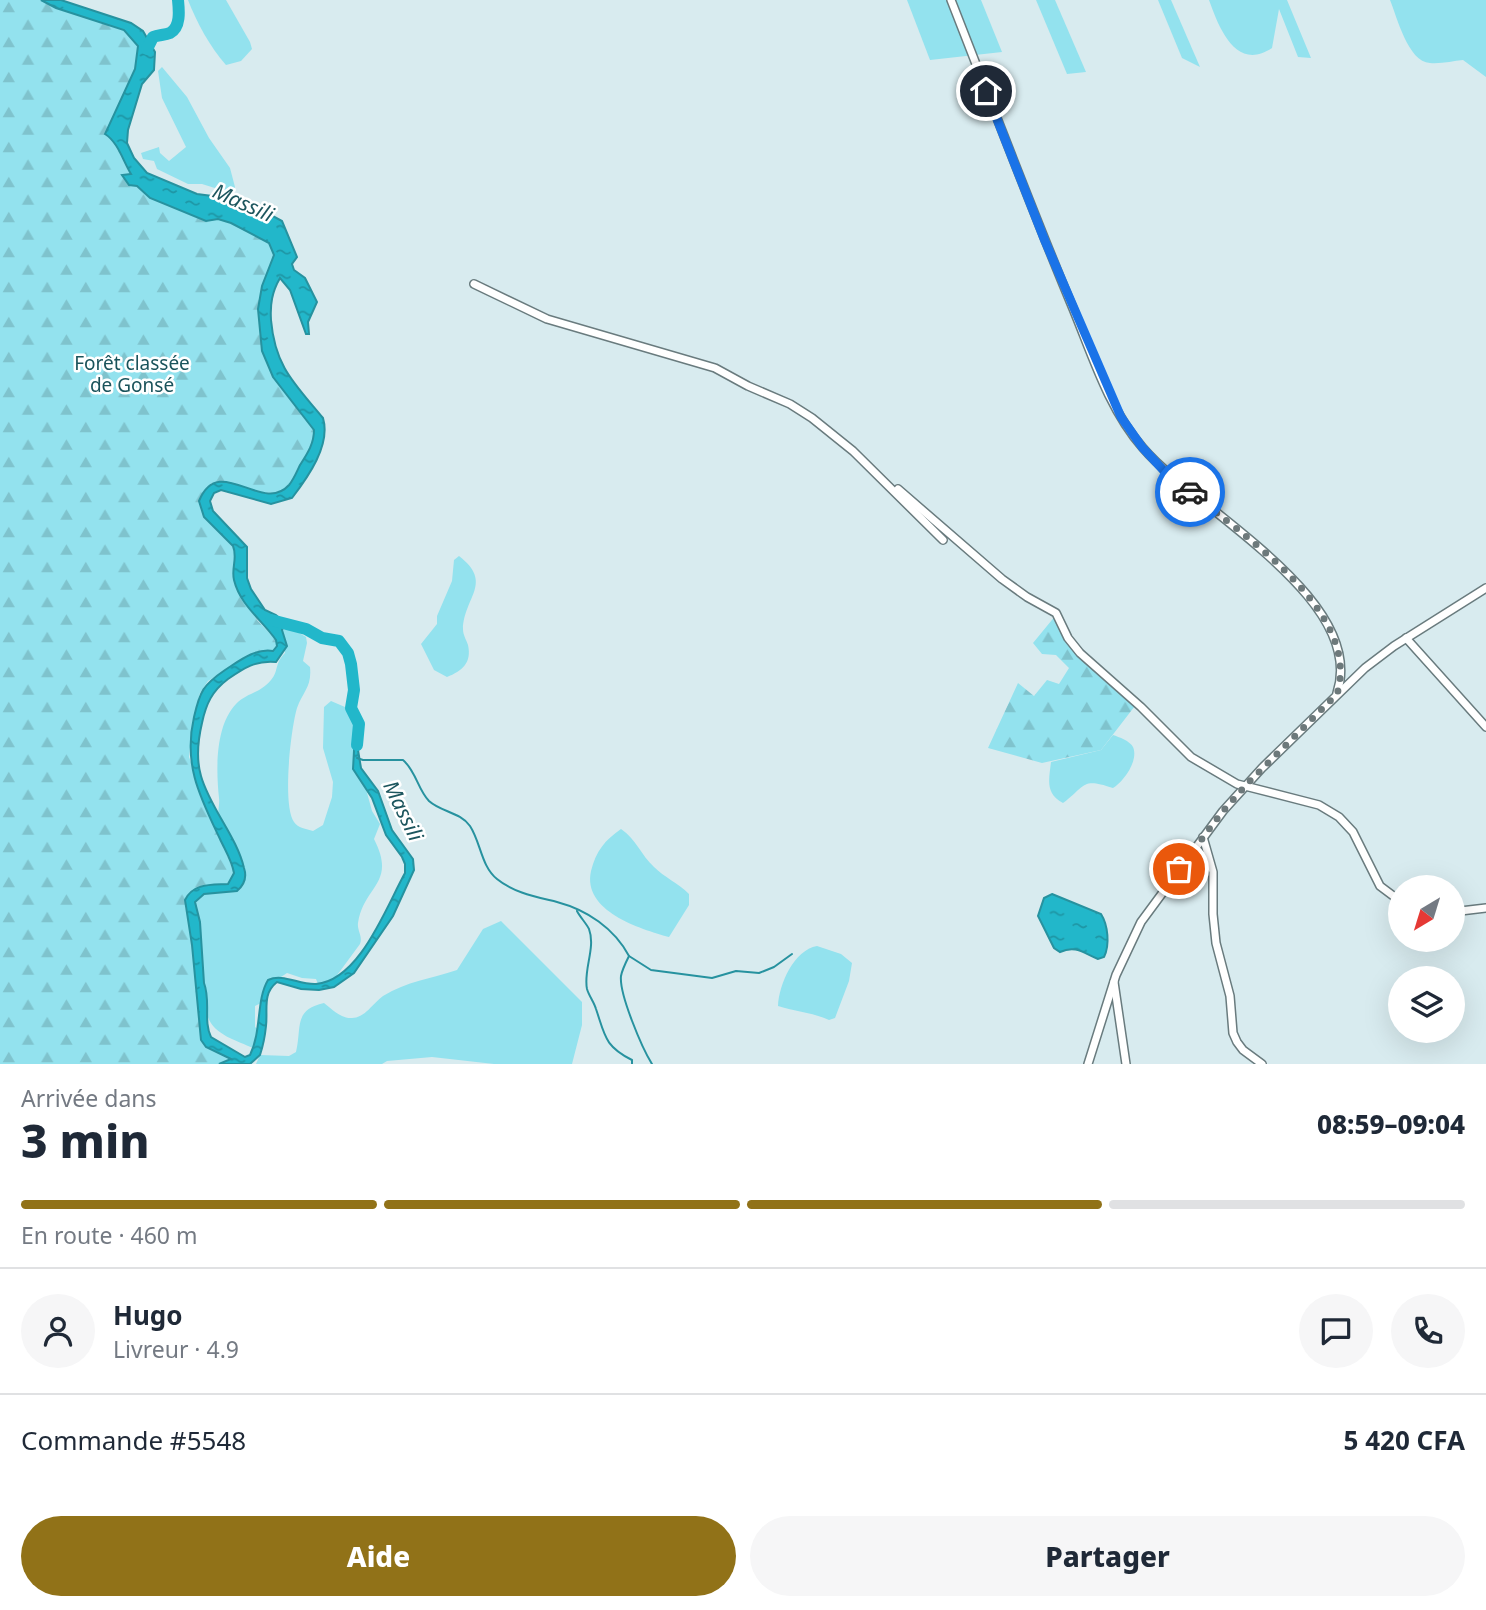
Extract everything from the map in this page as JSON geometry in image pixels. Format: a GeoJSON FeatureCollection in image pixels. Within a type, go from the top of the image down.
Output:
{"type":"FeatureCollection","features":[{"type":"Feature","properties":{"kind":"street"},"geometry":{"type":"LineString","coordinates":[[951,0],[1045,241],[1121,417],[1142,447],[1165,472],[1271,558],[1318,607],[1335,637],[1340,659],[1343,677],[1337,694]]}},
{"type":"Feature","properties":{"kind":"street"},"geometry":{"type":"LineString","coordinates":[[474,284],[547,319],[715,368],[790,404],[853,451],[943,540]]}},
{"type":"Feature","properties":{"kind":"street"},"geometry":{"type":"LineString","coordinates":[[898,489],[1002,579],[1056,613],[1068,638],[1080,653],[1191,757],[1237,784],[1318,805],[1339,817],[1353,832],[1380,886],[1388,892]]}},
{"type":"Feature","properties":{"kind":"street"},"geometry":{"type":"LineString","coordinates":[[1087,1064],[1114,982],[1141,922],[1223,811],[1262,768],[1365,668],[1406,638],[1486,587]]}},
{"type":"Feature","properties":{"kind":"street"},"geometry":{"type":"LineString","coordinates":[[1406,638],[1486,727]]}},
{"type":"Feature","properties":{"kind":"street"},"geometry":{"type":"LineString","coordinates":[[1203,837],[1213,872],[1216,943],[1230,996],[1233,1033],[1243,1050],[1262,1064]]}},
{"type":"Feature","properties":{"kind":"street"},"geometry":{"type":"LineString","coordinates":[[1465,910],[1486,908]]}},
{"type":"Feature","properties":{"kind":"street"},"geometry":{"type":"LineString","coordinates":[[1114,982],[1126,1064]]}},
{"type":"Feature","properties":{"kind":"green space","name":"Forêt classée de Gonsé"},"geometry":{"type":"Polygon","coordinates":[[[0,0],[41,0],[56,8],[124,30],[138,46],[135,69],[106,134],[117,147],[131,175],[123,175],[150,198],[205,221],[218,219],[231,223],[269,243],[274,254],[262,286],[273,377],[314,430],[308,453],[292,480],[282,490],[263,492],[231,484],[211,483],[204,517],[233,546],[237,590],[257,620],[276,640],[277,646],[273,651],[265,650],[244,658],[208,681],[200,693],[193,719],[189,757],[234,873],[228,884],[201,886],[185,906],[190,925],[201,1040],[206,1047],[232,1059],[219,1064],[0,1064],[0,0]]]}},
{"type":"Feature","properties":{"kind":"green space"},"geometry":{"type":"Polygon","coordinates":[[[188,0],[226,0],[252,49],[241,61],[226,65],[204,34],[188,0]]]}},
{"type":"Feature","properties":{"kind":"green space"},"geometry":{"type":"Polygon","coordinates":[[[907,0],[981,0],[1002,52],[930,60],[907,0]]]}},
{"type":"Feature","properties":{"kind":"green space"},"geometry":{"type":"Polygon","coordinates":[[[1036,0],[1055,0],[1086,72],[1067,74],[1036,0]]]}},
{"type":"Feature","properties":{"kind":"green space"},"geometry":{"type":"Polygon","coordinates":[[[1158,0],[1171,0],[1200,67],[1182,58],[1158,0]]]}},
{"type":"Feature","properties":{"kind":"green space"},"geometry":{"type":"Polygon","coordinates":[[[1209,0],[1287,0],[1311,58],[1298,57],[1279,9],[1272,48],[1259,54],[1248,55],[1239,51],[1224,34],[1209,0]]]}},
{"type":"Feature","properties":{"kind":"green space"},"geometry":{"type":"Polygon","coordinates":[[[1390,0],[1486,0],[1486,77],[1463,60],[1434,63],[1422,61],[1404,38],[1390,0]]]}},
{"type":"Feature","properties":{"kind":"green space"},"geometry":{"type":"Polygon","coordinates":[[[162,67],[187,97],[209,138],[230,168],[235,187],[233,195],[247,206],[229,203],[222,198],[218,189],[202,184],[188,184],[157,169],[154,161],[143,159],[141,153],[159,147],[160,153],[169,161],[186,147],[162,98],[158,71],[162,67]]]}},
{"type":"Feature","properties":{"kind":"green space"},"geometry":{"type":"Polygon","coordinates":[[[459,556],[475,574],[476,583],[463,629],[469,657],[461,669],[447,677],[434,670],[421,644],[437,624],[437,616],[452,581],[454,560],[459,556]]]}},
{"type":"Feature","properties":{"kind":"green space"},"geometry":{"type":"Polygon","coordinates":[[[1056,615],[1082,652],[1138,702],[1101,750],[1042,763],[988,748],[1018,683],[1034,696],[1047,680],[1059,684],[1069,668],[1056,655],[1042,654],[1033,643],[1056,615]]]}},
{"type":"Feature","properties":{"kind":"green space"},"geometry":{"type":"Polygon","coordinates":[[[291,628],[306,637],[303,661],[310,667],[310,674],[297,708],[292,732],[288,783],[290,813],[294,822],[302,828],[313,831],[323,825],[332,797],[333,782],[323,748],[324,707],[331,701],[345,707],[353,721],[355,733],[353,769],[366,789],[372,811],[380,824],[374,839],[382,866],[377,884],[361,910],[358,923],[360,944],[335,978],[318,984],[316,979],[287,973],[272,978],[263,991],[261,1003],[255,1006],[255,1027],[259,1030],[253,1048],[221,1033],[208,1017],[200,922],[195,902],[204,894],[237,891],[243,883],[244,865],[218,816],[218,749],[229,713],[236,704],[267,685],[273,677],[285,653],[282,630],[291,628]]]}},
{"type":"Feature","properties":{"kind":"green space"},"geometry":{"type":"Polygon","coordinates":[[[1113,735],[1133,747],[1132,765],[1121,781],[1113,788],[1089,783],[1063,803],[1057,799],[1050,786],[1051,762],[1101,750],[1113,735]]]}},
{"type":"Feature","properties":{"kind":"green space"},"geometry":{"type":"Polygon","coordinates":[[[621,829],[631,837],[654,867],[689,894],[689,905],[669,937],[643,929],[616,916],[595,897],[591,885],[593,864],[610,837],[621,829]]]}},
{"type":"Feature","properties":{"kind":"green space"},"geometry":{"type":"Polygon","coordinates":[[[501,921],[582,1002],[582,1025],[572,1064],[494,1064],[432,1057],[387,1061],[382,1064],[256,1064],[260,1055],[289,1056],[296,1052],[301,1021],[307,1010],[324,1003],[344,1017],[361,1016],[392,991],[457,970],[483,929],[501,921]]]}},
{"type":"Feature","properties":{"kind":"green space"},"geometry":{"type":"Polygon","coordinates":[[[817,946],[841,954],[852,963],[849,981],[835,1018],[829,1020],[778,1006],[781,988],[789,969],[801,954],[817,946]]]}},
{"type":"Feature","properties":{"kind":"water"},"geometry":{"type":"Polygon","coordinates":[[[41,0],[61,0],[131,23],[143,31],[155,52],[154,70],[142,84],[128,130],[127,143],[134,158],[147,173],[197,194],[220,197],[230,204],[260,209],[282,221],[297,257],[292,264],[294,270],[305,278],[317,302],[308,322],[309,334],[306,334],[290,290],[280,278],[273,293],[271,309],[273,336],[282,363],[295,384],[323,418],[324,439],[311,471],[292,498],[271,504],[221,490],[214,493],[210,501],[213,511],[247,547],[247,578],[251,589],[265,610],[285,623],[282,630],[287,646],[276,662],[262,662],[250,666],[222,684],[208,704],[201,729],[199,770],[205,788],[241,856],[245,875],[237,891],[204,894],[195,902],[200,922],[211,1037],[245,1057],[250,1055],[268,980],[285,978],[316,984],[332,979],[346,970],[370,940],[405,873],[402,857],[386,835],[372,798],[353,769],[355,733],[361,730],[358,750],[361,768],[378,791],[392,830],[413,859],[414,870],[393,916],[354,973],[334,987],[319,990],[301,989],[277,982],[272,987],[267,997],[266,1030],[261,1052],[250,1064],[219,1064],[231,1059],[206,1047],[201,1040],[185,900],[188,894],[198,888],[228,884],[234,873],[195,780],[191,734],[198,701],[207,685],[242,659],[260,651],[273,651],[277,646],[276,640],[246,605],[237,589],[233,576],[233,546],[204,517],[199,501],[208,487],[218,482],[229,482],[266,493],[278,492],[294,478],[310,449],[314,430],[273,377],[262,351],[258,309],[262,286],[274,255],[269,243],[231,223],[218,219],[206,221],[150,198],[137,186],[129,185],[122,175],[131,174],[117,147],[105,134],[135,69],[138,46],[124,30],[56,8],[41,0]]]}},
{"type":"Feature","properties":{"kind":"water"},"geometry":{"type":"Polygon","coordinates":[[[1052,894],[1101,914],[1107,935],[1104,957],[1098,959],[1071,949],[1060,952],[1054,948],[1038,916],[1044,898],[1052,894]]]}},
{"type":"Feature","properties":{"kind":"waterway"},"geometry":{"type":"LineString","coordinates":[[147,49],[153,37],[170,33],[176,27],[178,0]]}},
{"type":"Feature","properties":{"kind":"waterway","name":"Massili"},"geometry":{"type":"LineString","coordinates":[[271,620],[306,629],[322,638],[339,641],[348,653],[354,690],[351,708],[359,724],[357,745]]}},
{"type":"Feature","properties":{"kind":"waterway"},"geometry":{"type":"LineString","coordinates":[[357,758],[403,760],[429,801],[466,821],[470,826],[484,861],[497,879],[518,891],[579,910],[616,937],[629,956],[621,976],[627,1008],[652,1064]]}},
{"type":"Feature","properties":{"kind":"waterway"},"geometry":{"type":"LineString","coordinates":[[577,911],[591,936],[586,982],[588,992],[607,1039],[616,1050],[632,1060],[632,1064]]}},
{"type":"Feature","properties":{"kind":"waterway"},"geometry":{"type":"LineString","coordinates":[[629,956],[651,970],[712,978],[736,971],[759,973],[774,967],[792,954]]}},
{"type":"Feature","properties":{"kind":"way so far"},"geometry":{"type":"LineString","coordinates":[[1179,869],[1248,783],[1337,694],[1343,677],[1335,637],[1318,607],[1271,558],[1190,492]]}},
{"type":"Feature","properties":{"kind":"route"},"geometry":{"type":"LineString","coordinates":[[986,91],[1045,241],[1121,417],[1142,447],[1165,472],[1190,492]]}}]}
